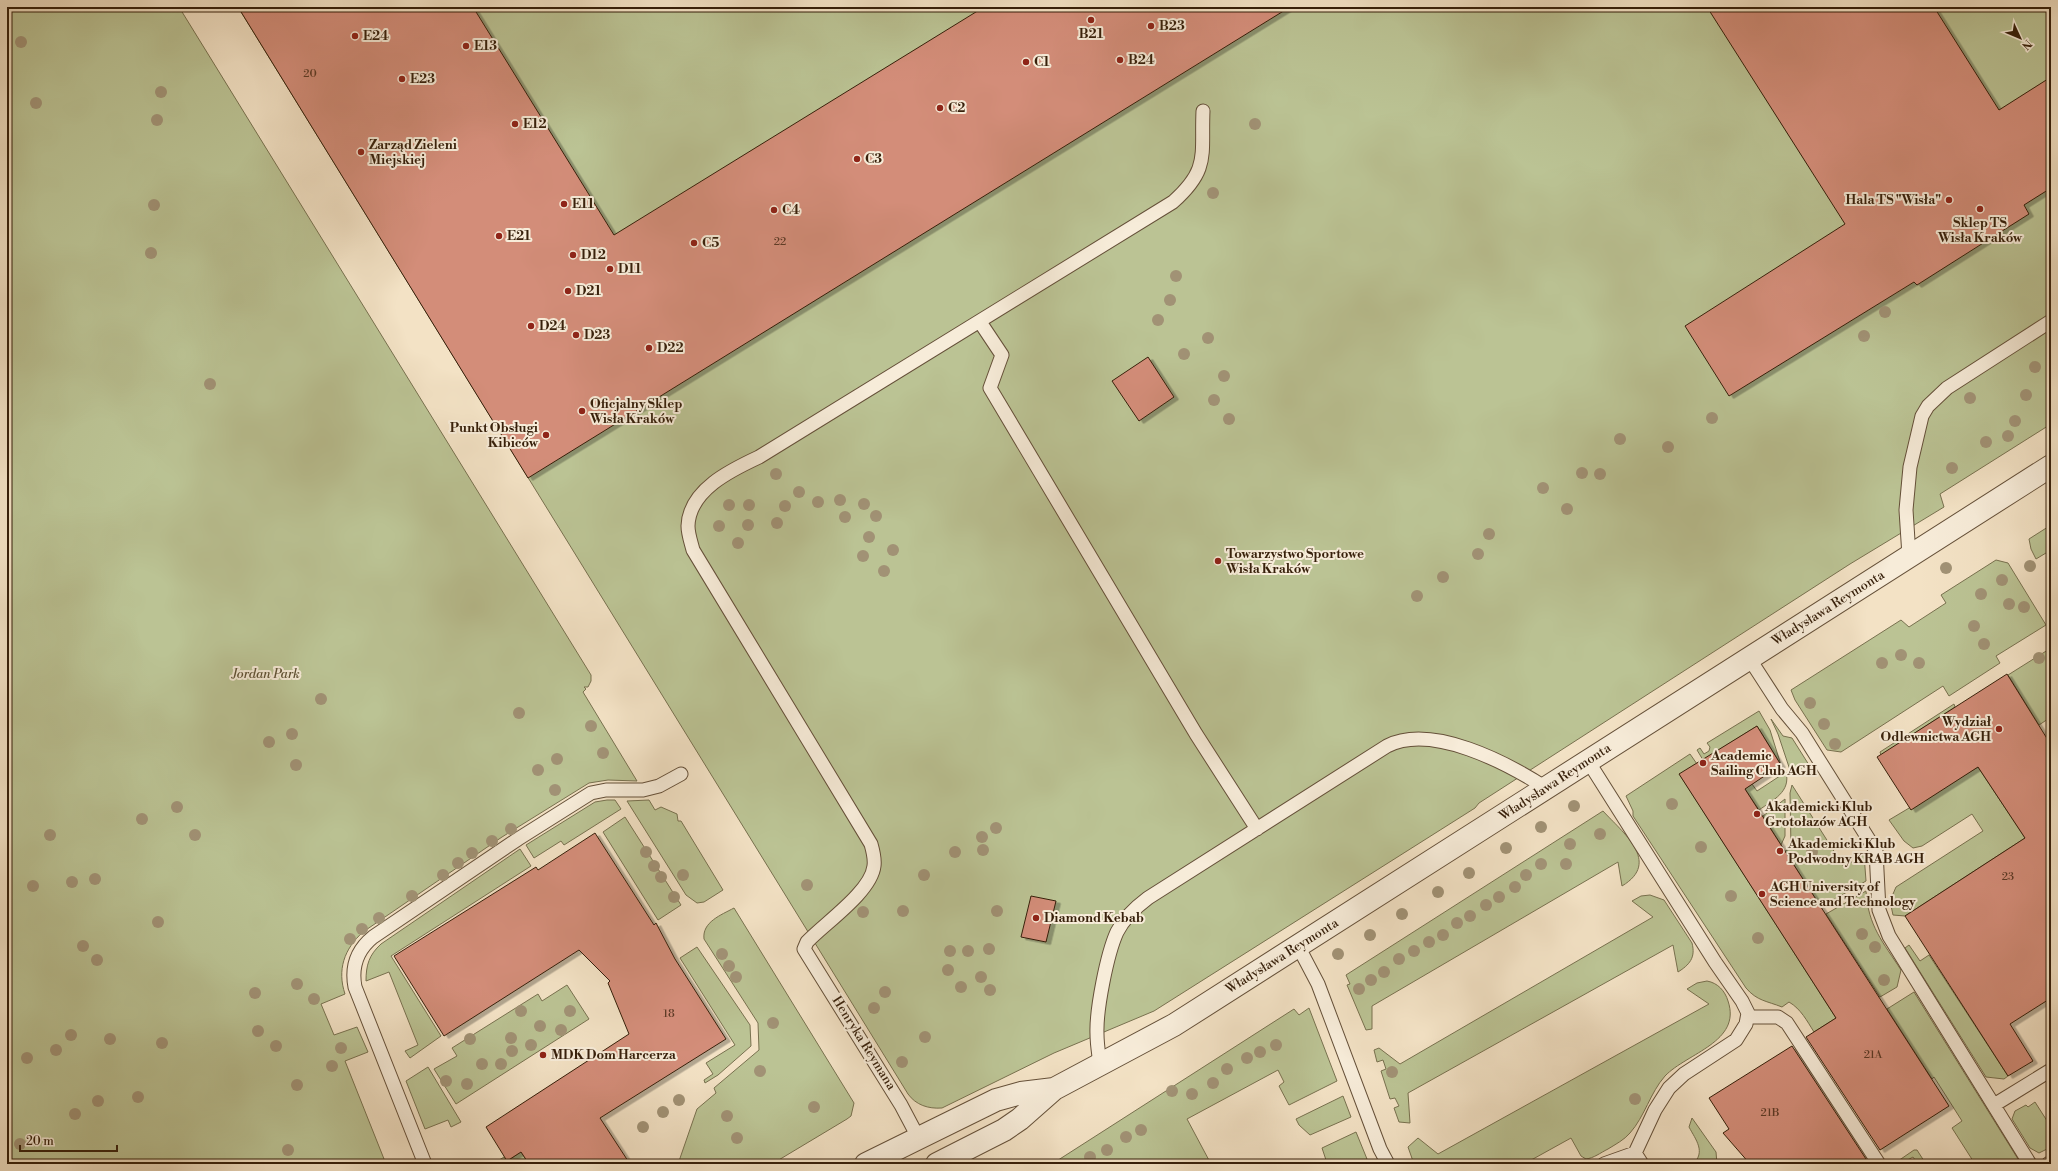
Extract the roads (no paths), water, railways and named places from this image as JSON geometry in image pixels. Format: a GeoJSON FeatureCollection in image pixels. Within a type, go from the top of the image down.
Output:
{"type":"FeatureCollection","features":[{"type":"Feature","properties":{"kind":"street","name":"Władysława Reymonta"},"geometry":{"type":"LineString","coordinates":[[937,1164],[1004,1130],[1020,1119],[1054,1089],[1174,1025],[2051,466]]}},
{"type":"Feature","properties":{"kind":"street","name":"Władysława Reymonta"},"geometry":{"type":"LineString","coordinates":[[866,1164],[996,1100],[1021,1093],[1054,1089]]}},
{"type":"Feature","properties":{"kind":"street"},"geometry":{"type":"LineString","coordinates":[[918,1139],[931,1164]]}},
{"type":"Feature","properties":{"kind":"lane"},"geometry":{"type":"LineString","coordinates":[[1203,111],[1204,152],[1197,174],[1183,194],[1160,212],[980,322],[1002,355],[990,388],[1196,734],[1257,828]]}},
{"type":"Feature","properties":{"kind":"lane"},"geometry":{"type":"LineString","coordinates":[[1909,556],[1906,510],[1907,490],[1910,467],[1922,416],[1925,411],[1936,396],[1947,388],[2051,321]]}},
{"type":"Feature","properties":{"kind":"lane","name":"Henryka Reymana"},"geometry":{"type":"LineString","coordinates":[[918,1139],[897,1098],[805,951],[807,942],[848,906],[864,886],[874,867],[873,850],[693,550],[688,527],[690,512],[697,498],[725,476],[980,322]]}},
{"type":"Feature","properties":{"kind":"lane"},"geometry":{"type":"LineString","coordinates":[[1749,658],[1782,709],[1802,733],[1876,851],[1879,910],[1885,928],[2030,1164]]}},
{"type":"Feature","properties":{"kind":"lane"},"geometry":{"type":"LineString","coordinates":[[1100,1065],[1097,1035],[1099,1006],[1112,946],[1124,922],[1148,898],[1387,746],[1405,739],[1446,743],[1481,752],[1524,774],[1546,788]]}},
{"type":"Feature","properties":{"kind":"lane"},"geometry":{"type":"LineString","coordinates":[[1588,761],[1715,962],[1745,1005],[1748,1017],[1743,1031],[1736,1040],[1684,1074],[1669,1088],[1655,1110],[1639,1159],[1604,1164]]}},
{"type":"Feature","properties":{"kind":"lane"},"geometry":{"type":"LineString","coordinates":[[425,1164],[355,987],[353,978],[354,962],[362,947],[374,937],[518,839],[591,793],[606,790],[643,790],[659,786],[681,774]]}},
{"type":"Feature","properties":{"kind":"lane"},"geometry":{"type":"LineString","coordinates":[[1298,946],[1318,984],[1380,1149],[1388,1164]]}},
{"type":"Feature","properties":{"kind":"lane"},"geometry":{"type":"LineString","coordinates":[[1748,1017],[1778,1017],[1787,1023],[1879,1164]]}},
{"type":"Feature","properties":{"kind":"lane"},"geometry":{"type":"LineString","coordinates":[[1994,1105],[2051,1070]]}},
{"type":"Feature","properties":{"kind":"place","name":"B21"},"geometry":{"type":"Point","coordinates":[1091,20]}},
{"type":"Feature","properties":{"kind":"place","name":"B23"},"geometry":{"type":"Point","coordinates":[1151,26]}},
{"type":"Feature","properties":{"kind":"place","name":"E24"},"geometry":{"type":"Point","coordinates":[355,36]}},
{"type":"Feature","properties":{"kind":"place","name":"E13"},"geometry":{"type":"Point","coordinates":[466,46]}},
{"type":"Feature","properties":{"kind":"place","name":"B24"},"geometry":{"type":"Point","coordinates":[1120,60]}},
{"type":"Feature","properties":{"kind":"place","name":"C1"},"geometry":{"type":"Point","coordinates":[1026,62]}},
{"type":"Feature","properties":{"kind":"place","name":"E23"},"geometry":{"type":"Point","coordinates":[402,79]}},
{"type":"Feature","properties":{"kind":"place","name":"C2"},"geometry":{"type":"Point","coordinates":[940,108]}},
{"type":"Feature","properties":{"kind":"place","name":"E12"},"geometry":{"type":"Point","coordinates":[515,124]}},
{"type":"Feature","properties":{"kind":"place","name":"Zarząd Zieleni Miejskiej"},"geometry":{"type":"Point","coordinates":[361,152]}},
{"type":"Feature","properties":{"kind":"place","name":"C3"},"geometry":{"type":"Point","coordinates":[857,159]}},
{"type":"Feature","properties":{"kind":"place","name":"Hala TS \"Wisła\""},"geometry":{"type":"Point","coordinates":[1949,200]}},
{"type":"Feature","properties":{"kind":"place","name":"E11"},"geometry":{"type":"Point","coordinates":[564,204]}},
{"type":"Feature","properties":{"kind":"place","name":"Sklep TS Wisła Kraków"},"geometry":{"type":"Point","coordinates":[1980,209]}},
{"type":"Feature","properties":{"kind":"place","name":"C4"},"geometry":{"type":"Point","coordinates":[774,210]}},
{"type":"Feature","properties":{"kind":"place","name":"E21"},"geometry":{"type":"Point","coordinates":[499,236]}},
{"type":"Feature","properties":{"kind":"place","name":"C5"},"geometry":{"type":"Point","coordinates":[694,243]}},
{"type":"Feature","properties":{"kind":"place","name":"D12"},"geometry":{"type":"Point","coordinates":[573,255]}},
{"type":"Feature","properties":{"kind":"place","name":"D11"},"geometry":{"type":"Point","coordinates":[610,269]}},
{"type":"Feature","properties":{"kind":"place","name":"D21"},"geometry":{"type":"Point","coordinates":[568,291]}},
{"type":"Feature","properties":{"kind":"place","name":"D24"},"geometry":{"type":"Point","coordinates":[531,326]}},
{"type":"Feature","properties":{"kind":"place","name":"D23"},"geometry":{"type":"Point","coordinates":[576,335]}},
{"type":"Feature","properties":{"kind":"place","name":"D22"},"geometry":{"type":"Point","coordinates":[649,348]}},
{"type":"Feature","properties":{"kind":"place","name":"Oficjalny Sklep Wisła Kraków"},"geometry":{"type":"Point","coordinates":[582,411]}},
{"type":"Feature","properties":{"kind":"place","name":"Punkt Obsługi Kibiców"},"geometry":{"type":"Point","coordinates":[546,435]}},
{"type":"Feature","properties":{"kind":"place","name":"Towarzystwo Sportowe Wisła Kraków"},"geometry":{"type":"Point","coordinates":[1218,561]}},
{"type":"Feature","properties":{"kind":"place","name":"Wydział Odlewnictwa AGH"},"geometry":{"type":"Point","coordinates":[1999,729]}},
{"type":"Feature","properties":{"kind":"place","name":"Academic Sailing Club AGH"},"geometry":{"type":"Point","coordinates":[1703,763]}},
{"type":"Feature","properties":{"kind":"place","name":"Akademicki Klub Grotołazów AGH"},"geometry":{"type":"Point","coordinates":[1757,814]}},
{"type":"Feature","properties":{"kind":"place","name":"Akademicki Klub Podwodny KRAB AGH"},"geometry":{"type":"Point","coordinates":[1780,851]}},
{"type":"Feature","properties":{"kind":"place","name":"AGH University of Science and Technology"},"geometry":{"type":"Point","coordinates":[1762,894]}},
{"type":"Feature","properties":{"kind":"place","name":"Diamond Kebab"},"geometry":{"type":"Point","coordinates":[1036,918]}},
{"type":"Feature","properties":{"kind":"place","name":"MDK Dom Harcerza"},"geometry":{"type":"Point","coordinates":[543,1055]}},
{"type":"Feature","properties":{"kind":"park label","name":"Jordan Park"},"geometry":{"type":"Point","coordinates":[266,674]}}]}
